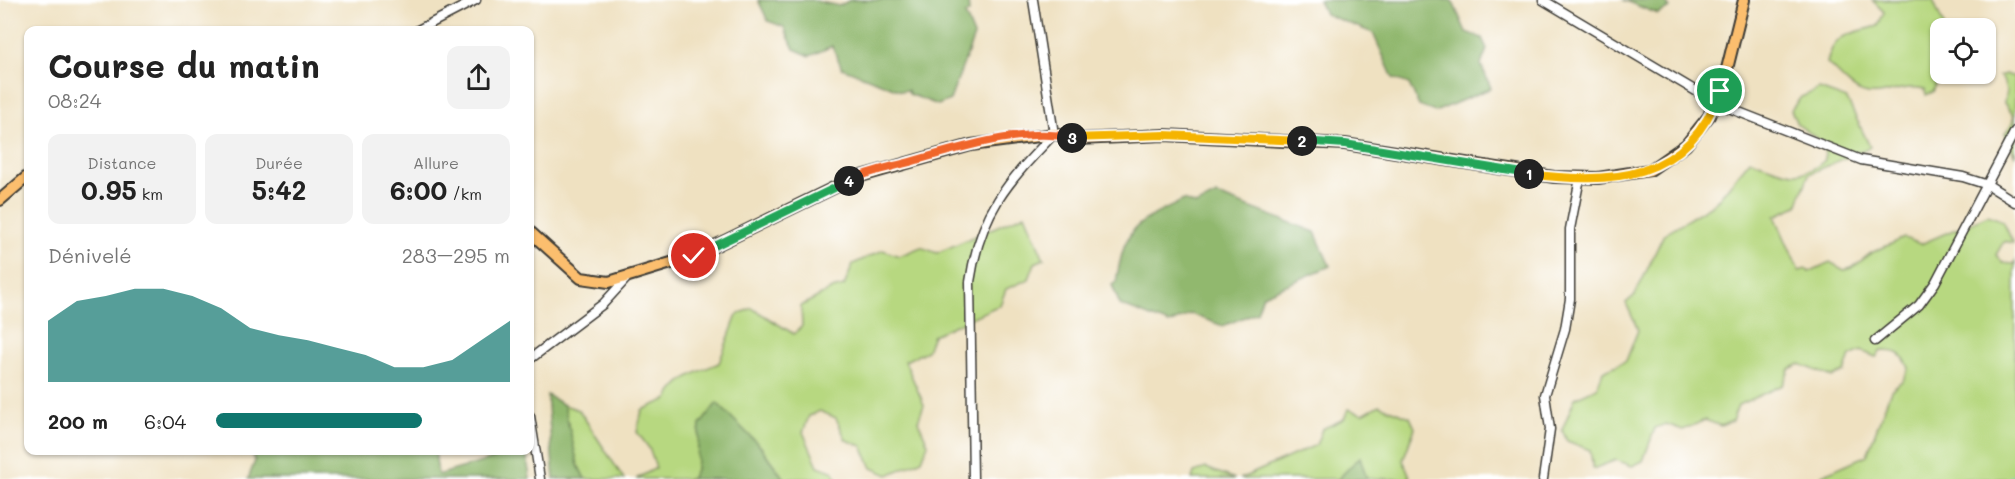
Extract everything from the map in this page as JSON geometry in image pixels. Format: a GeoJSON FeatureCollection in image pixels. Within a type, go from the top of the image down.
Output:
{"type":"FeatureCollection","features":[{"type":"Feature","properties":{"kind":"main road"},"geometry":{"type":"LineString","coordinates":[[534,236],[581,278],[609,282],[626,279],[694,256],[854,178],[971,145],[1054,134],[1079,139],[1164,135],[1345,144],[1526,173],[1580,178],[1607,177],[1650,170],[1686,146],[1716,103],[1744,0]]}},
{"type":"Feature","properties":{"kind":"main road"},"geometry":{"type":"LineString","coordinates":[[0,200],[24,179]]}},
{"type":"Feature","properties":{"kind":"street"},"geometry":{"type":"LineString","coordinates":[[426,26],[476,0]]}},
{"type":"Feature","properties":{"kind":"street"},"geometry":{"type":"LineString","coordinates":[[973,479],[970,293],[975,249],[989,214],[998,199],[1054,134],[1033,0]]}},
{"type":"Feature","properties":{"kind":"street"},"geometry":{"type":"LineString","coordinates":[[1543,0],[1716,103],[1861,160],[1963,177],[1988,185],[2015,202]]}},
{"type":"Feature","properties":{"kind":"street"},"geometry":{"type":"LineString","coordinates":[[1875,341],[1919,305],[1927,295],[2015,131]]}},
{"type":"Feature","properties":{"kind":"street"},"geometry":{"type":"LineString","coordinates":[[1543,479],[1550,429],[1545,395],[1570,299],[1570,229],[1580,178]]}},
{"type":"Feature","properties":{"kind":"street"},"geometry":{"type":"LineString","coordinates":[[534,356],[603,304],[626,279]]}},
{"type":"Feature","properties":{"kind":"street"},"geometry":{"type":"LineString","coordinates":[[534,441],[540,479]]}},
{"type":"Feature","properties":{"kind":"green space"},"geometry":{"type":"Polygon","coordinates":[[[758,0],[812,0],[839,6],[850,0],[968,0],[969,12],[965,14],[974,36],[950,100],[938,105],[909,94],[908,90],[901,91],[842,68],[832,46],[810,56],[794,49],[784,27],[768,21],[758,0]]]}},
{"type":"Feature","properties":{"kind":"green space"},"geometry":{"type":"Polygon","coordinates":[[[1319,0],[1452,0],[1466,32],[1482,38],[1487,49],[1481,65],[1491,88],[1435,112],[1419,106],[1409,84],[1393,78],[1373,33],[1325,14],[1319,0]]]}},
{"type":"Feature","properties":{"kind":"green space"},"geometry":{"type":"Polygon","coordinates":[[[1623,0],[1664,0],[1670,8],[1658,14],[1623,0]]]}},
{"type":"Feature","properties":{"kind":"green space"},"geometry":{"type":"Polygon","coordinates":[[[1872,0],[1933,0],[1941,18],[1930,18],[1930,84],[1936,84],[1933,92],[1926,95],[1925,89],[1908,88],[1878,94],[1864,93],[1850,85],[1827,63],[1834,45],[1839,40],[1852,33],[1878,26],[1884,12],[1872,0]]]}},
{"type":"Feature","properties":{"kind":"green space"},"geometry":{"type":"Polygon","coordinates":[[[2005,74],[2015,77],[2015,156],[2005,133],[2012,124],[2014,116],[2004,103],[2006,91],[2003,79],[1999,76],[2005,74]]]}},
{"type":"Feature","properties":{"kind":"green space"},"geometry":{"type":"Polygon","coordinates":[[[1819,89],[1847,99],[1870,147],[1809,174],[1797,206],[1775,216],[1799,271],[1806,269],[1809,272],[1830,262],[1844,270],[1852,268],[1871,253],[1904,238],[1921,244],[1988,215],[2003,221],[2013,243],[2004,241],[1996,255],[2003,263],[2013,264],[2015,261],[2015,479],[1821,479],[1822,475],[1867,455],[1891,390],[1903,380],[1909,368],[1902,356],[1887,351],[1881,351],[1876,357],[1861,351],[1850,356],[1844,372],[1832,377],[1800,364],[1789,369],[1783,385],[1738,405],[1732,421],[1721,426],[1705,420],[1683,430],[1666,424],[1655,428],[1643,461],[1632,466],[1616,460],[1593,469],[1590,450],[1567,441],[1562,430],[1575,398],[1597,388],[1603,371],[1626,361],[1638,330],[1626,303],[1635,295],[1664,234],[1715,203],[1750,160],[1780,170],[1798,173],[1816,167],[1825,160],[1824,143],[1797,124],[1791,110],[1801,97],[1819,89]]]}},
{"type":"Feature","properties":{"kind":"green space"},"geometry":{"type":"Polygon","coordinates":[[[1217,195],[1315,232],[1330,266],[1263,295],[1257,312],[1223,326],[1191,314],[1169,324],[1120,305],[1112,285],[1116,282],[1128,238],[1135,229],[1153,215],[1184,200],[1196,205],[1217,195]]]}},
{"type":"Feature","properties":{"kind":"green space"},"geometry":{"type":"Polygon","coordinates":[[[1025,214],[1044,259],[1035,263],[1029,279],[1006,289],[1000,305],[933,335],[927,351],[905,361],[924,405],[918,421],[928,444],[922,460],[888,475],[872,468],[862,446],[846,440],[836,418],[820,411],[809,416],[803,432],[818,466],[834,472],[837,479],[784,479],[760,446],[700,425],[696,470],[691,479],[636,479],[656,468],[649,448],[637,432],[642,410],[668,399],[683,381],[719,363],[737,315],[752,308],[794,334],[802,326],[801,306],[832,289],[844,286],[853,264],[883,250],[899,256],[921,247],[937,253],[1025,214]]]}},
{"type":"Feature","properties":{"kind":"green space"},"geometry":{"type":"Polygon","coordinates":[[[547,395],[564,405],[578,465],[585,479],[554,479],[547,395]]]}},
{"type":"Feature","properties":{"kind":"green space"},"geometry":{"type":"Polygon","coordinates":[[[717,403],[760,446],[784,479],[691,479],[696,470],[700,425],[717,403]]]}},
{"type":"Feature","properties":{"kind":"green space"},"geometry":{"type":"Polygon","coordinates":[[[561,404],[579,410],[624,479],[585,479],[578,465],[561,404]]]}},
{"type":"Feature","properties":{"kind":"green space"},"geometry":{"type":"Polygon","coordinates":[[[1379,405],[1410,417],[1415,428],[1403,460],[1411,479],[1240,479],[1316,445],[1322,429],[1344,419],[1348,409],[1363,414],[1379,405]]]}},
{"type":"Feature","properties":{"kind":"green space"},"geometry":{"type":"Polygon","coordinates":[[[252,455],[436,455],[438,475],[506,455],[527,455],[530,479],[248,479],[255,461],[252,455]]]}},
{"type":"Feature","properties":{"kind":"green space"},"geometry":{"type":"Polygon","coordinates":[[[1360,457],[1367,479],[1338,479],[1360,457]]]}},
{"type":"Feature","properties":{"kind":"green space"},"geometry":{"type":"Polygon","coordinates":[[[1206,468],[1235,479],[1192,479],[1194,472],[1206,468]]]}},
{"type":"Feature","properties":{"kind":"waterway"},"geometry":{"type":"LineString","coordinates":[[2009,479],[2015,475]]}},
{"type":"Feature","properties":{"kind":"route"},"geometry":{"type":"LineString","coordinates":[[694,256],[854,178],[971,145],[1054,134],[1079,139],[1164,135],[1345,144],[1554,177],[1616,176],[1650,170],[1686,146],[1709,116],[1720,91]]}}]}
